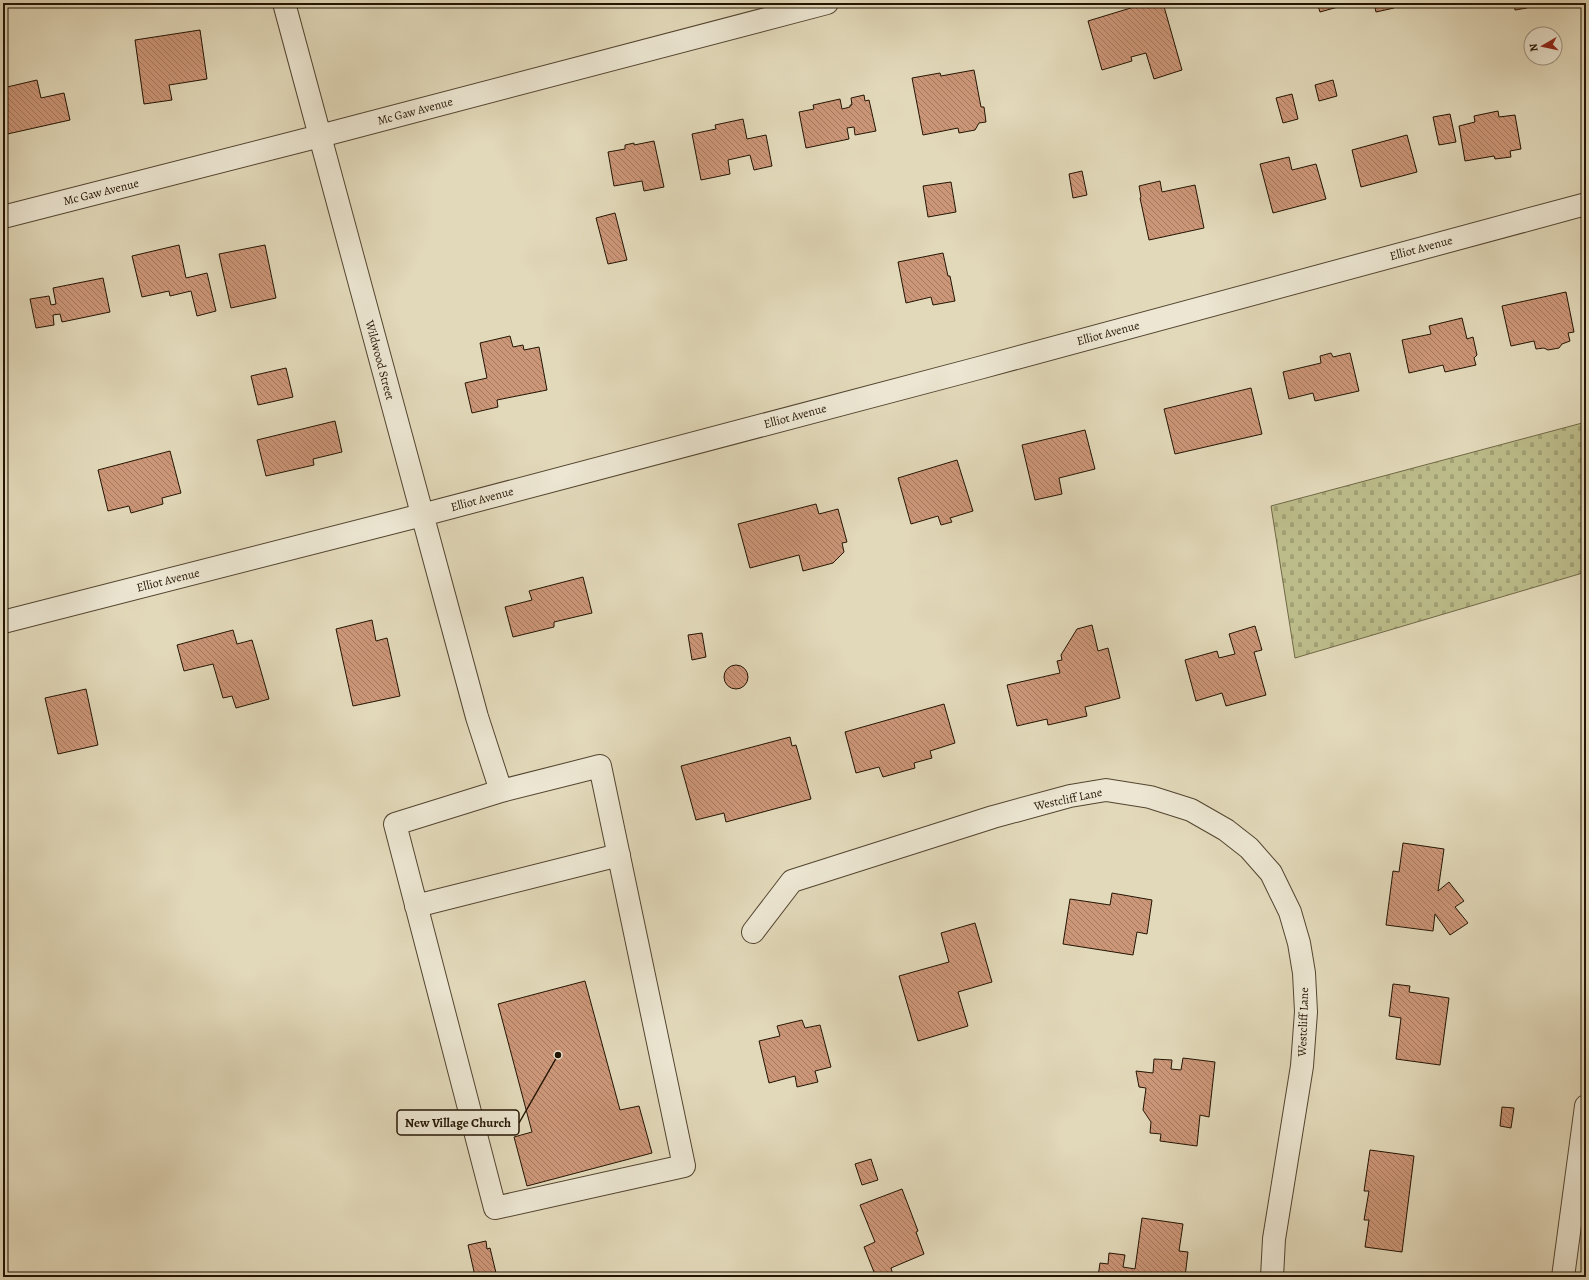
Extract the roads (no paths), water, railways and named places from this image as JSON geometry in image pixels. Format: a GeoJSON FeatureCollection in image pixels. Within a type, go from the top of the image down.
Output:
{"type":"FeatureCollection","features":[{"type":"Feature","properties":{"kind":"street","name":"Wildwood Street"},"geometry":{"type":"LineString","coordinates":[[284,3],[476,717],[501,791]]}},
{"type":"Feature","properties":{"kind":"street","name":"Mc Gaw Avenue"},"geometry":{"type":"LineString","coordinates":[[3,217],[320,136],[827,3]]}},
{"type":"Feature","properties":{"kind":"street","name":"Elliot Avenue"},"geometry":{"type":"LineString","coordinates":[[3,622],[422,515],[979,368],[1586,204]]}},
{"type":"Feature","properties":{"kind":"street"},"geometry":{"type":"LineString","coordinates":[[600,766],[619,855],[684,1166],[495,1208],[395,824],[501,791],[600,766]]}},
{"type":"Feature","properties":{"kind":"street","name":"Westcliff Lane"},"geometry":{"type":"LineString","coordinates":[[753,932],[792,881],[993,817],[1070,796],[1106,790],[1150,797],[1191,810],[1226,830],[1249,848],[1271,873],[1290,912],[1299,943],[1304,973],[1306,1012],[1302,1066],[1274,1240],[1272,1277]]}},
{"type":"Feature","properties":{"kind":"street"},"geometry":{"type":"LineString","coordinates":[[416,906],[619,855]]}},
{"type":"Feature","properties":{"kind":"street"},"geometry":{"type":"LineString","coordinates":[[1563,1277],[1586,1106]]}},
{"type":"Feature","properties":{"kind":"place","name":"New Village Church"},"geometry":{"type":"Point","coordinates":[558,1055]}}]}
